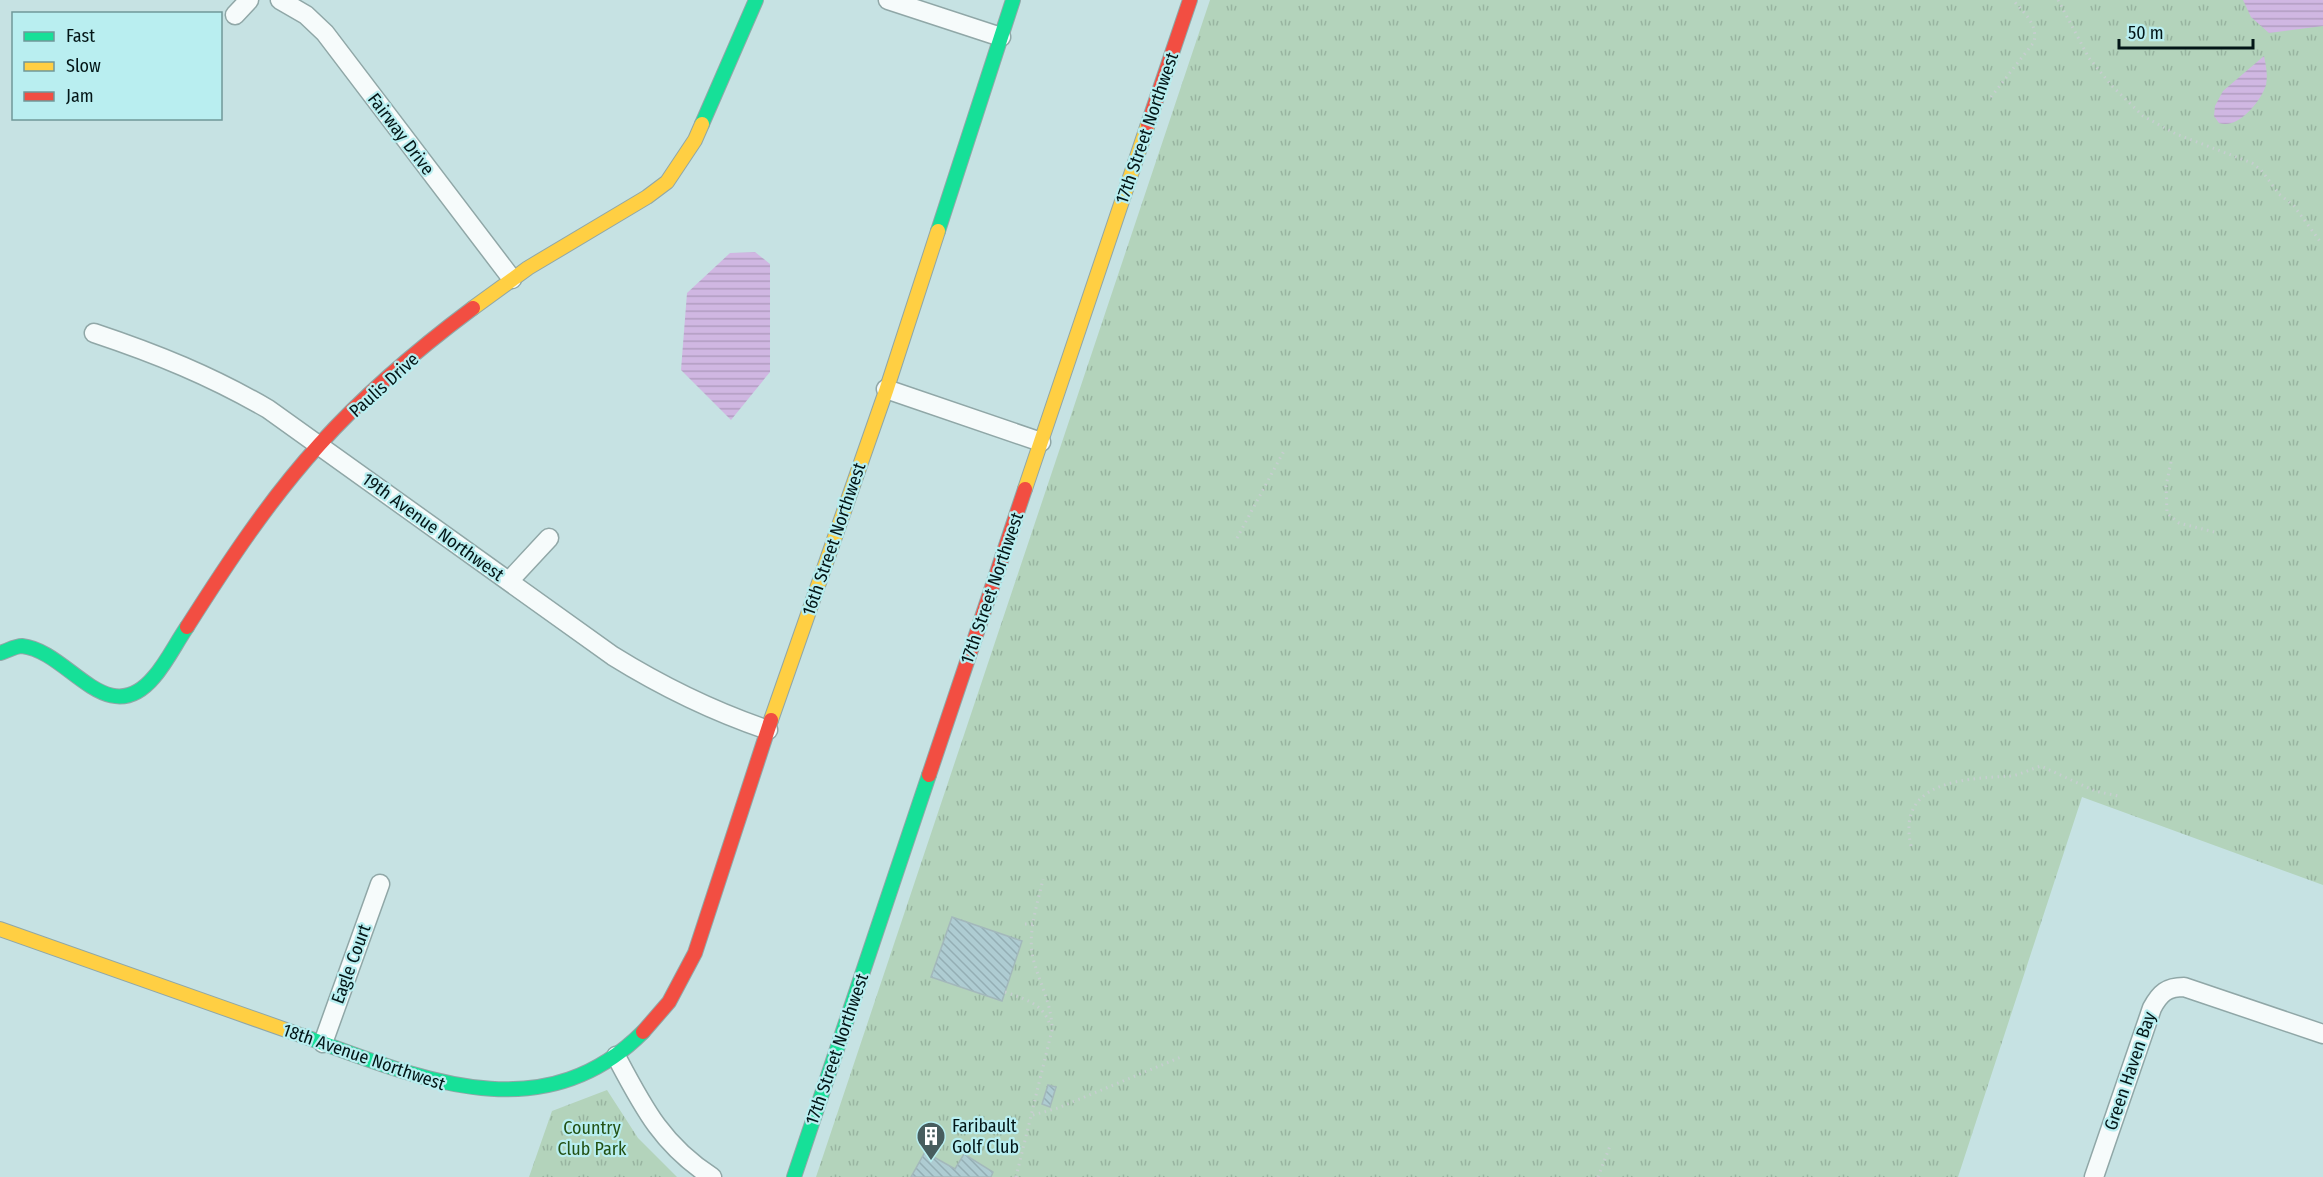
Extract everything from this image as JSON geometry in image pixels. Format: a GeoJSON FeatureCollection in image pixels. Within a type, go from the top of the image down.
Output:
{"type":"FeatureCollection","features":[{"type":"Feature","properties":{"kind":"street"},"geometry":{"type":"LineString","coordinates":[[235,15],[249,0]]}},
{"type":"Feature","properties":{"kind":"street","name":"Fairway Drive"},"geometry":{"type":"LineString","coordinates":[[280,0],[306,15],[325,33],[512,279]]}},
{"type":"Feature","properties":{"kind":"street","name":"Paulis Drive"},"geometry":{"type":"LineString","coordinates":[[0,653],[6,649],[21,646],[37,649],[98,691],[113,698],[129,698],[143,691],[260,521],[319,445],[380,386],[444,331],[512,279],[647,197],[667,182],[694,140],[756,0]]}},
{"type":"Feature","properties":{"kind":"street"},"geometry":{"type":"LineString","coordinates":[[888,0],[1001,37]]}},
{"type":"Feature","properties":{"kind":"street","name":"16th Street Northwest"},"geometry":{"type":"LineString","coordinates":[[616,1056],[659,1016],[685,977],[699,944],[768,730],[886,389],[1013,0]]}},
{"type":"Feature","properties":{"kind":"street","name":"17th Street Northwest"},"geometry":{"type":"LineString","coordinates":[[794,1177],[1190,0]]}},
{"type":"Feature","properties":{"kind":"street","name":"19th Avenue Northwest"},"geometry":{"type":"LineString","coordinates":[[94,333],[156,353],[213,378],[268,409],[652,680],[701,705],[768,730]]}},
{"type":"Feature","properties":{"kind":"street"},"geometry":{"type":"LineString","coordinates":[[886,389],[1041,442]]}},
{"type":"Feature","properties":{"kind":"street"},"geometry":{"type":"LineString","coordinates":[[509,581],[549,538]]}},
{"type":"Feature","properties":{"kind":"street","name":"Eagle Court"},"geometry":{"type":"LineString","coordinates":[[322,1044],[380,884]]}},
{"type":"Feature","properties":{"kind":"street","name":"18th Avenue Northwest"},"geometry":{"type":"LineString","coordinates":[[0,929],[444,1085],[500,1092],[555,1084],[586,1072],[616,1056]]}},
{"type":"Feature","properties":{"kind":"street","name":"Green Haven Bay"},"geometry":{"type":"LineString","coordinates":[[2094,1177],[2152,1008],[2159,995],[2171,987],[2184,987],[2323,1034]]}},
{"type":"Feature","properties":{"kind":"street"},"geometry":{"type":"LineString","coordinates":[[616,1056],[659,1131],[692,1164],[712,1177]]}},
{"type":"Feature","properties":{"kind":"path"},"geometry":{"type":"LineString","coordinates":[[1991,97],[2034,42],[2036,32],[2031,21],[2013,0]]}},
{"type":"Feature","properties":{"kind":"path"},"geometry":{"type":"LineString","coordinates":[[2058,0],[2089,58],[2130,105],[2158,126],[2252,163],[2261,170],[2279,194],[2294,206],[2322,244]]}},
{"type":"Feature","properties":{"kind":"path"},"geometry":{"type":"LineString","coordinates":[[1237,537],[1285,449]]}},
{"type":"Feature","properties":{"kind":"path"},"geometry":{"type":"LineString","coordinates":[[2171,462],[2166,486],[2167,513],[2179,524],[2218,533]]}},
{"type":"Feature","properties":{"kind":"path"},"geometry":{"type":"LineString","coordinates":[[1911,846],[1908,822],[1921,798],[1931,791],[1970,777],[2010,776],[2041,766],[2095,791],[2118,796]]}},
{"type":"Feature","properties":{"kind":"path"},"geometry":{"type":"LineString","coordinates":[[1016,1177],[1052,1030],[1052,1011],[1033,956],[1033,924],[1043,879]]}},
{"type":"Feature","properties":{"kind":"path"},"geometry":{"type":"LineString","coordinates":[[1025,924],[1033,924]]}},
{"type":"Feature","properties":{"kind":"path"},"geometry":{"type":"LineString","coordinates":[[1005,992],[1032,1002],[1041,1009],[1052,1030]]}},
{"type":"Feature","properties":{"kind":"path"},"geometry":{"type":"LineString","coordinates":[[1033,1115],[1058,1108],[1181,1057]]}},
{"type":"Feature","properties":{"kind":"path"},"geometry":{"type":"LineString","coordinates":[[1598,1177],[1610,1146]]}},
{"type":"Feature","properties":{"kind":"green space","name":"Faribault Golf Club"},"geometry":{"type":"Polygon","coordinates":[[[1210,0],[2323,0],[2323,885],[2082,797],[1958,1177],[816,1177],[1210,0]]]}},
{"type":"Feature","properties":{"kind":"green space","name":"Country Club Park"},"geometry":{"type":"Polygon","coordinates":[[[607,1090],[638,1138],[677,1177],[529,1177],[552,1111],[607,1090]]]}},
{"type":"Feature","properties":{"kind":"shaded area"},"geometry":{"type":"Polygon","coordinates":[[[2243,0],[2323,0],[2323,26],[2269,33],[2251,17],[2243,0]]]}},
{"type":"Feature","properties":{"kind":"shaded area"},"geometry":{"type":"Polygon","coordinates":[[[2264,56],[2267,81],[2259,99],[2241,118],[2226,124],[2219,123],[2214,116],[2215,106],[2223,91],[2264,56]]]}},
{"type":"Feature","properties":{"kind":"shaded area"},"geometry":{"type":"Polygon","coordinates":[[[755,252],[770,264],[770,372],[731,420],[681,370],[687,293],[730,253],[755,252]]]}},
{"type":"Feature","properties":{"kind":"building"},"geometry":{"type":"Polygon","coordinates":[[[952,917],[1022,941],[1002,1001],[931,977],[952,917]]]}},
{"type":"Feature","properties":{"kind":"building"},"geometry":{"type":"Polygon","coordinates":[[[1048,1085],[1056,1087],[1050,1107],[1042,1104],[1048,1085]]]}},
{"type":"Feature","properties":{"kind":"building","name":"Faribault Golf Club"},"geometry":{"type":"Polygon","coordinates":[[[925,1152],[955,1169],[964,1154],[993,1172],[991,1177],[911,1177],[925,1152]]]}},
{"type":"Feature","properties":{"kind":"traffic: fast"},"geometry":{"type":"LineString","coordinates":[[702,124],[756,0]]}},
{"type":"Feature","properties":{"kind":"traffic: fast"},"geometry":{"type":"LineString","coordinates":[[938,231],[1013,0]]}},
{"type":"Feature","properties":{"kind":"traffic: fast"},"geometry":{"type":"LineString","coordinates":[[0,653],[22,646],[39,651],[104,693],[120,696],[137,692],[154,677],[187,627]]}},
{"type":"Feature","properties":{"kind":"traffic: fast"},"geometry":{"type":"LineString","coordinates":[[794,1177],[929,775]]}},
{"type":"Feature","properties":{"kind":"traffic: fast"},"geometry":{"type":"LineString","coordinates":[[303,1036],[434,1080],[478,1088],[521,1089],[563,1081],[604,1063],[643,1032]]}},
{"type":"Feature","properties":{"kind":"traffic: slow"},"geometry":{"type":"LineString","coordinates":[[473,308],[528,268],[647,197],[667,182],[695,140],[702,124]]}},
{"type":"Feature","properties":{"kind":"traffic: slow"},"geometry":{"type":"LineString","coordinates":[[1025,489],[1148,124]]}},
{"type":"Feature","properties":{"kind":"traffic: slow"},"geometry":{"type":"LineString","coordinates":[[771,720],[886,391],[938,231]]}},
{"type":"Feature","properties":{"kind":"traffic: slow"},"geometry":{"type":"LineString","coordinates":[[0,929],[303,1036]]}},
{"type":"Feature","properties":{"kind":"traffic: jam"},"geometry":{"type":"LineString","coordinates":[[1148,124],[1190,0]]}},
{"type":"Feature","properties":{"kind":"traffic: jam"},"geometry":{"type":"LineString","coordinates":[[187,627],[266,510],[319,445],[393,373],[473,308]]}},
{"type":"Feature","properties":{"kind":"traffic: jam"},"geometry":{"type":"LineString","coordinates":[[929,775],[1025,489]]}},
{"type":"Feature","properties":{"kind":"traffic: jam"},"geometry":{"type":"LineString","coordinates":[[643,1032],[669,1002],[695,953],[771,720]]}},
{"type":"Feature","properties":{"kind":"place","name":"Faribault Golf Club"},"geometry":{"type":"Point","coordinates":[931,1162]}}]}
